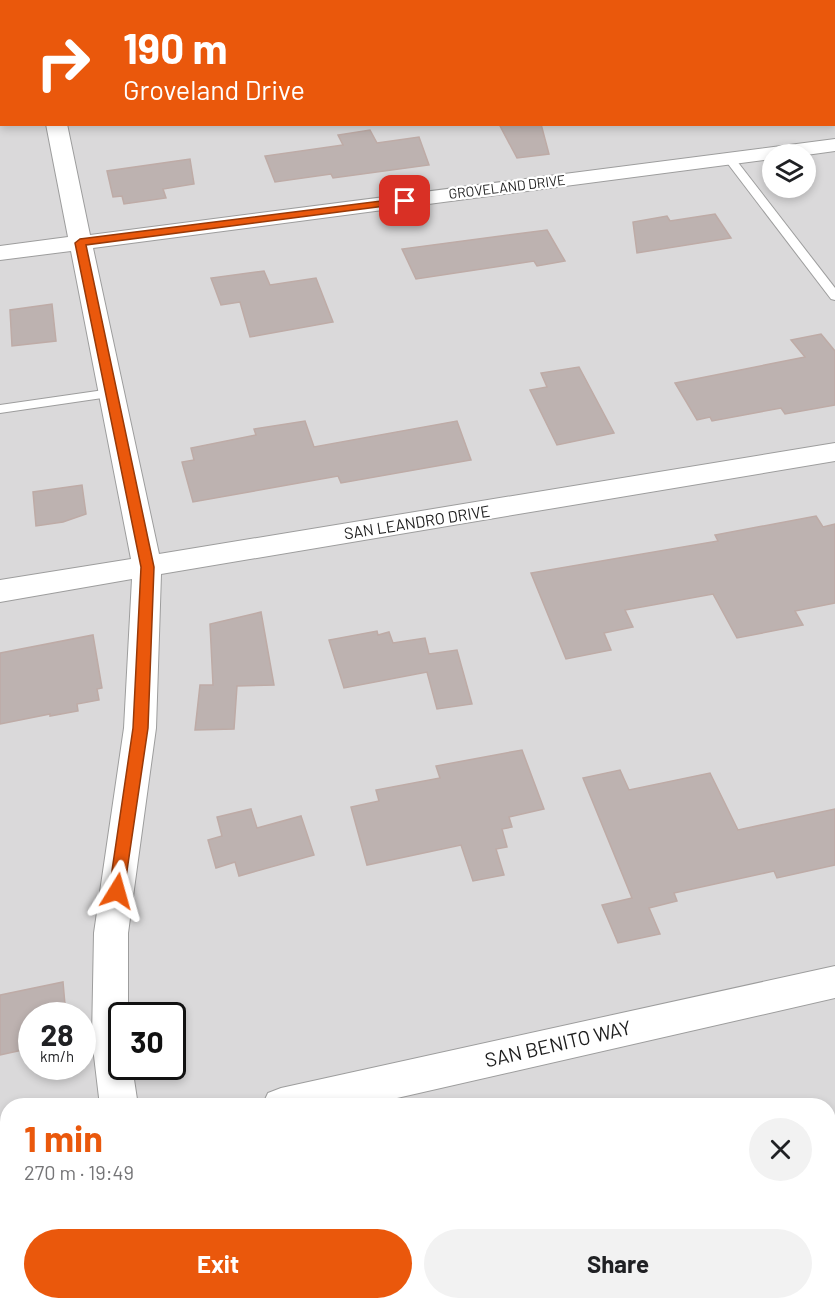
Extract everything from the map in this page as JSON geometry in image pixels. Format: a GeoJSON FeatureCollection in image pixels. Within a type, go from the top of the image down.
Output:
{"type":"FeatureCollection","features":[{"type":"Feature","properties":{"kind":"street"},"geometry":{"type":"LineString","coordinates":[[56,126],[147,567],[140,728],[111,933],[110,1039],[118,1098]]}},
{"type":"Feature","properties":{"kind":"street","name":"GROVELAND DRIVE"},"geometry":{"type":"LineString","coordinates":[[0,253],[835,145]]}},
{"type":"Feature","properties":{"kind":"street","name":"SAN LEANDRO DRIVE"},"geometry":{"type":"LineString","coordinates":[[0,591],[835,452]]}},
{"type":"Feature","properties":{"kind":"street","name":"SAN BENITO WAY"},"geometry":{"type":"LineString","coordinates":[[317,1098],[835,982]]}},
{"type":"Feature","properties":{"kind":"lane"},"geometry":{"type":"LineString","coordinates":[[729,158],[835,296]]}},
{"type":"Feature","properties":{"kind":"lane"},"geometry":{"type":"LineString","coordinates":[[0,409],[111,393]]}},
{"type":"Feature","properties":{"kind":"shaded area"},"geometry":{"type":"Polygon","coordinates":[[[0,126],[835,126],[835,1098],[0,1098],[0,126]]]}},
{"type":"Feature","properties":{"kind":"building"},"geometry":{"type":"Polygon","coordinates":[[[500,126],[542,126],[549,154],[517,158],[500,126]]]}},
{"type":"Feature","properties":{"kind":"building"},"geometry":{"type":"Polygon","coordinates":[[[370,130],[377,143],[419,137],[429,165],[333,178],[331,174],[275,182],[265,156],[343,145],[338,135],[370,130]]]}},
{"type":"Feature","properties":{"kind":"building"},"geometry":{"type":"Polygon","coordinates":[[[190,159],[194,184],[163,189],[166,198],[124,204],[122,196],[113,197],[107,171],[190,159]]]}},
{"type":"Feature","properties":{"kind":"building"},"geometry":{"type":"Polygon","coordinates":[[[715,214],[731,238],[637,253],[633,222],[667,216],[670,221],[715,214]]]}},
{"type":"Feature","properties":{"kind":"building"},"geometry":{"type":"Polygon","coordinates":[[[547,230],[565,261],[537,266],[534,261],[416,279],[402,249],[547,230]]]}},
{"type":"Feature","properties":{"kind":"building"},"geometry":{"type":"Polygon","coordinates":[[[264,271],[270,285],[316,278],[333,322],[250,337],[240,302],[221,305],[211,278],[264,271]]]}},
{"type":"Feature","properties":{"kind":"building"},"geometry":{"type":"Polygon","coordinates":[[[52,304],[56,341],[12,346],[10,310],[52,304]]]}},
{"type":"Feature","properties":{"kind":"building"},"geometry":{"type":"Polygon","coordinates":[[[821,334],[835,351],[835,405],[785,414],[781,408],[712,421],[710,417],[697,420],[675,383],[805,357],[791,340],[821,334]]]}},
{"type":"Feature","properties":{"kind":"building"},"geometry":{"type":"Polygon","coordinates":[[[579,367],[614,433],[557,445],[530,390],[547,387],[541,373],[579,367]]]}},
{"type":"Feature","properties":{"kind":"building"},"geometry":{"type":"Polygon","coordinates":[[[305,421],[314,447],[457,421],[471,460],[341,483],[338,476],[193,502],[182,462],[194,460],[191,448],[256,435],[254,429],[305,421]]]}},
{"type":"Feature","properties":{"kind":"building"},"geometry":{"type":"Polygon","coordinates":[[[82,485],[86,514],[63,522],[36,526],[33,492],[82,485]]]}},
{"type":"Feature","properties":{"kind":"building"},"geometry":{"type":"Polygon","coordinates":[[[816,516],[823,527],[835,524],[835,603],[795,611],[803,625],[737,638],[713,594],[625,610],[633,627],[604,633],[611,650],[566,659],[531,573],[718,541],[715,535],[816,516]]]}},
{"type":"Feature","properties":{"kind":"building"},"geometry":{"type":"Polygon","coordinates":[[[261,612],[274,685],[237,686],[234,729],[195,730],[200,685],[213,685],[210,624],[261,612]]]}},
{"type":"Feature","properties":{"kind":"building"},"geometry":{"type":"Polygon","coordinates":[[[377,631],[378,635],[389,632],[393,643],[425,638],[429,654],[457,650],[472,704],[437,709],[427,672],[344,688],[329,640],[377,631]]]}},
{"type":"Feature","properties":{"kind":"building"},"geometry":{"type":"Polygon","coordinates":[[[93,635],[102,688],[97,689],[99,700],[77,704],[78,711],[0,724],[0,653],[93,635]]]}},
{"type":"Feature","properties":{"kind":"building"},"geometry":{"type":"Polygon","coordinates":[[[522,750],[544,809],[509,817],[512,827],[502,829],[507,847],[496,849],[504,875],[473,881],[461,845],[367,865],[351,807],[379,801],[376,790],[440,778],[436,766],[522,750]]]}},
{"type":"Feature","properties":{"kind":"building"},"geometry":{"type":"Polygon","coordinates":[[[620,770],[629,790],[710,773],[738,830],[835,809],[835,865],[777,878],[774,871],[674,893],[677,901],[649,908],[660,934],[618,943],[602,905],[632,898],[583,778],[620,770]]]}},
{"type":"Feature","properties":{"kind":"building"},"geometry":{"type":"Polygon","coordinates":[[[251,809],[257,828],[301,816],[314,855],[239,876],[235,862],[216,868],[208,840],[222,836],[217,817],[251,809]]]}},
{"type":"Feature","properties":{"kind":"building"},"geometry":{"type":"Polygon","coordinates":[[[63,982],[65,1002],[18,1002],[18,1051],[0,1055],[0,995],[63,982]]]}},
{"type":"Feature","properties":{"kind":"route"},"geometry":{"type":"LineString","coordinates":[[117,891],[140,728],[147,567],[80,243],[405,201]]}}]}
